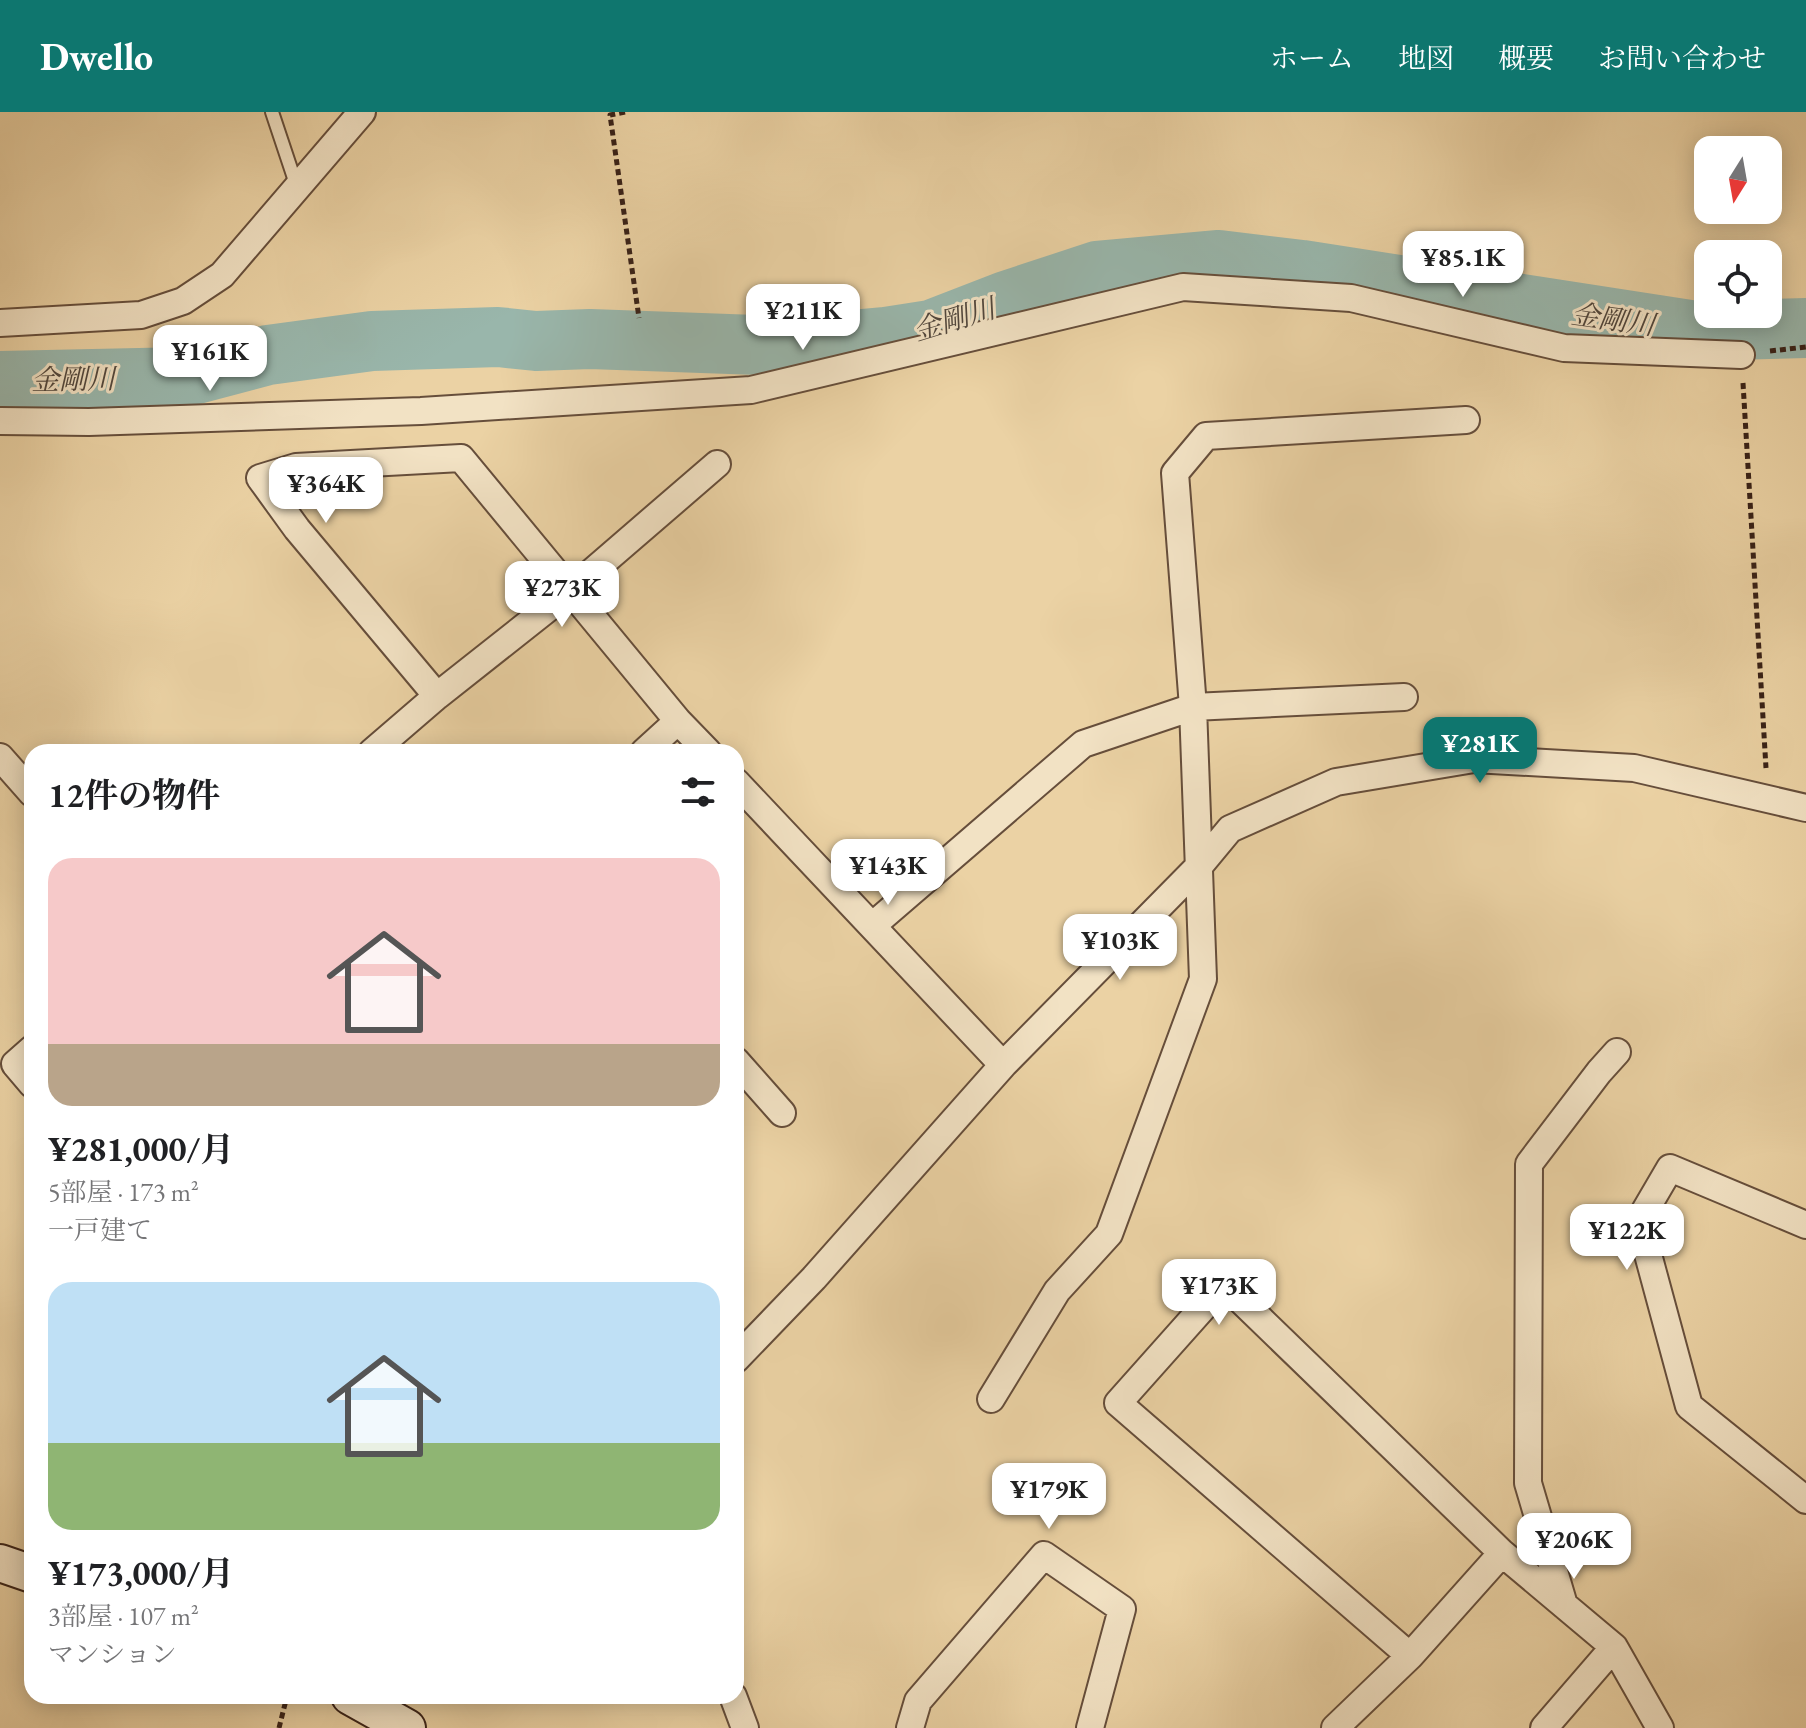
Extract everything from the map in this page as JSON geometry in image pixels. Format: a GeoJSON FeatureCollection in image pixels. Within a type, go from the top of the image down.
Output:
{"type":"FeatureCollection","features":[{"type":"Feature","properties":{"kind":"main road"},"geometry":{"type":"LineString","coordinates":[[0,1563],[24,1571]]}},
{"type":"Feature","properties":{"kind":"main road"},"geometry":{"type":"LineString","coordinates":[[364,1704],[407,1728]]}},
{"type":"Feature","properties":{"kind":"street"},"geometry":{"type":"LineString","coordinates":[[0,323],[141,315],[183,301],[222,275],[362,112]]}},
{"type":"Feature","properties":{"kind":"street"},"geometry":{"type":"LineString","coordinates":[[0,421],[89,422],[421,411],[751,390],[1183,287],[1351,298],[1564,348],[1741,355]]}},
{"type":"Feature","properties":{"kind":"street"},"geometry":{"type":"LineString","coordinates":[[991,1399],[1057,1291],[1109,1234],[1203,979],[1193,707],[1175,473],[1206,436],[1466,420]]}},
{"type":"Feature","properties":{"kind":"street"},"geometry":{"type":"LineString","coordinates":[[437,696],[297,529],[260,478],[296,467],[461,458],[700,744]]}},
{"type":"Feature","properties":{"kind":"street"},"geometry":{"type":"LineString","coordinates":[[381,744],[571,590],[717,464]]}},
{"type":"Feature","properties":{"kind":"street"},"geometry":{"type":"LineString","coordinates":[[872,926],[1083,744],[1193,707],[1404,697]]}},
{"type":"Feature","properties":{"kind":"street"},"geometry":{"type":"LineString","coordinates":[[653,744],[678,721]]}},
{"type":"Feature","properties":{"kind":"street"},"geometry":{"type":"LineString","coordinates":[[0,757],[24,784]]}},
{"type":"Feature","properties":{"kind":"street"},"geometry":{"type":"LineString","coordinates":[[744,1351],[814,1278],[1003,1065],[1201,864],[1230,829],[1336,782],[1474,759],[1634,768],[1806,808]]}},
{"type":"Feature","properties":{"kind":"street"},"geometry":{"type":"LineString","coordinates":[[744,790],[1003,1065]]}},
{"type":"Feature","properties":{"kind":"street"},"geometry":{"type":"LineString","coordinates":[[1564,1605],[1528,1483],[1529,1164],[1617,1052]]}},
{"type":"Feature","properties":{"kind":"street"},"geometry":{"type":"LineString","coordinates":[[24,1056],[15,1064],[24,1075]]}},
{"type":"Feature","properties":{"kind":"street"},"geometry":{"type":"LineString","coordinates":[[744,1070],[782,1113]]}},
{"type":"Feature","properties":{"kind":"street"},"geometry":{"type":"LineString","coordinates":[[1806,1225],[1670,1168],[1639,1221],[1689,1406],[1806,1500]]}},
{"type":"Feature","properties":{"kind":"street"},"geometry":{"type":"LineString","coordinates":[[1410,1656],[1118,1403],[1224,1284],[1502,1553],[1614,1647],[1660,1728]]}},
{"type":"Feature","properties":{"kind":"street"},"geometry":{"type":"LineString","coordinates":[[1335,1728],[1410,1656],[1502,1553]]}},
{"type":"Feature","properties":{"kind":"street"},"geometry":{"type":"LineString","coordinates":[[910,1728],[918,1701],[1044,1555],[1122,1609],[1090,1728]]}},
{"type":"Feature","properties":{"kind":"street"},"geometry":{"type":"LineString","coordinates":[[1544,1728],[1614,1647]]}},
{"type":"Feature","properties":{"kind":"street"},"geometry":{"type":"LineString","coordinates":[[736,1704],[745,1728]]}},
{"type":"Feature","properties":{"kind":"lane"},"geometry":{"type":"LineString","coordinates":[[273,113],[298,190]]}},
{"type":"Feature","properties":{"kind":"path"},"geometry":{"type":"LineString","coordinates":[[625,112],[610,115],[639,318]]}},
{"type":"Feature","properties":{"kind":"path"},"geometry":{"type":"LineString","coordinates":[[1767,797],[1741,355],[1806,347]]}},
{"type":"Feature","properties":{"kind":"path"},"geometry":{"type":"LineString","coordinates":[[279,1728],[285,1704]]}},
{"type":"Feature","properties":{"kind":"waterway","name":"金剛川"},"geometry":{"type":"LineString","coordinates":[[0,381],[185,377],[268,355],[372,341],[498,337],[536,341],[590,339],[786,346],[886,337],[931,330],[1097,271],[1219,260],[1696,331],[1806,328]]}}]}
